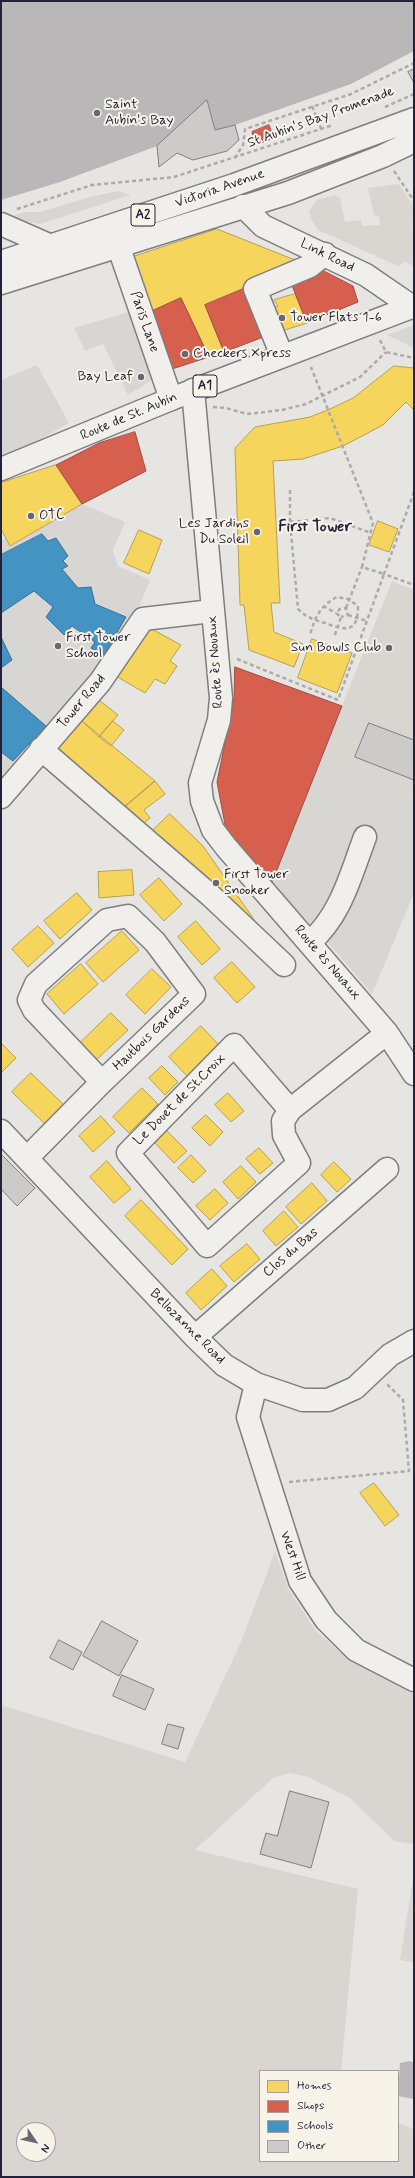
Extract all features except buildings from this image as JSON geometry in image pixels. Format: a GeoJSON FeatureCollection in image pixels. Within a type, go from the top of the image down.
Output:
{"type":"FeatureCollection","features":[{"type":"Feature","properties":{"kind":"main road","name":"Victoria Avenue"},"geometry":{"type":"LineString","coordinates":[[1,262],[234,185],[414,118]]}},
{"type":"Feature","properties":{"kind":"main road","name":"Victoria Avenue"},"geometry":{"type":"LineString","coordinates":[[1,283],[118,245],[288,193],[383,156],[414,141]]}},
{"type":"Feature","properties":{"kind":"main road"},"geometry":{"type":"LineString","coordinates":[[234,185],[243,206]]}},
{"type":"Feature","properties":{"kind":"main road","name":"Link Road"},"geometry":{"type":"LineString","coordinates":[[243,206],[263,226],[366,275],[413,307]]}},
{"type":"Feature","properties":{"kind":"main road"},"geometry":{"type":"LineString","coordinates":[[9,216],[52,246]]}},
{"type":"Feature","properties":{"kind":"main road","name":"Paris Lane"},"geometry":{"type":"LineString","coordinates":[[118,245],[171,399]]}},
{"type":"Feature","properties":{"kind":"main road"},"geometry":{"type":"LineString","coordinates":[[282,356],[255,289],[310,266],[324,254]]}},
{"type":"Feature","properties":{"kind":"main road","name":"Route de St. Aubin"},"geometry":{"type":"LineString","coordinates":[[1,469],[171,399],[193,398],[282,356],[413,307]]}},
{"type":"Feature","properties":{"kind":"main road","name":"Route ès Nouaux"},"geometry":{"type":"LineString","coordinates":[[193,398],[220,698],[219,720],[200,783],[202,801],[213,830],[226,847],[388,1033],[414,1074]]}},
{"type":"Feature","properties":{"kind":"main road","name":"Tower Road"},"geometry":{"type":"LineString","coordinates":[[1,797],[100,682],[143,619],[212,611]]}},
{"type":"Feature","properties":{"kind":"main road"},"geometry":{"type":"LineString","coordinates":[[41,749],[243,924],[284,965]]}},
{"type":"Feature","properties":{"kind":"main road"},"geometry":{"type":"LineString","coordinates":[[309,942],[320,933],[339,906],[365,837]]}},
{"type":"Feature","properties":{"kind":"main road","name":"Hautbois Gardens"},"geometry":{"type":"LineString","coordinates":[[27,1158],[102,1082],[194,994],[155,942],[128,916],[107,920],[36,984],[29,1000],[34,1010],[102,1082]]}},
{"type":"Feature","properties":{"kind":"main road"},"geometry":{"type":"LineString","coordinates":[[290,1110],[388,1033]]}},
{"type":"Feature","properties":{"kind":"main road","name":"Le Douet de St.Croix"},"geometry":{"type":"LineString","coordinates":[[234,1045],[290,1110],[283,1121],[284,1135],[299,1163],[207,1246],[128,1153],[234,1045]]}},
{"type":"Feature","properties":{"kind":"main road","name":"Bellozanne Road"},"geometry":{"type":"LineString","coordinates":[[1,1131],[195,1337],[224,1365],[256,1384],[304,1400],[328,1400],[355,1388],[390,1356],[414,1341]]}},
{"type":"Feature","properties":{"kind":"main road","name":"Clos du Bas"},"geometry":{"type":"LineString","coordinates":[[195,1337],[387,1169]]}},
{"type":"Feature","properties":{"kind":"main road","name":"West Hill"},"geometry":{"type":"LineString","coordinates":[[256,1384],[248,1416],[300,1581],[326,1620],[356,1650],[414,1680]]}},
{"type":"Feature","properties":{"kind":"path"},"geometry":{"type":"LineString","coordinates":[[234,158],[243,145],[245,129],[351,94],[414,63]]}},
{"type":"Feature","properties":{"kind":"path","name":"St Aubin's Bay Promenade"},"geometry":{"type":"LineString","coordinates":[[379,109],[414,94]]}},
{"type":"Feature","properties":{"kind":"path"},"geometry":{"type":"LineString","coordinates":[[312,106],[328,151]]}},
{"type":"Feature","properties":{"kind":"path","name":"St Aubin's Bay Promenade"},"geometry":{"type":"LineString","coordinates":[[9,216],[92,185],[174,177],[336,125]]}},
{"type":"Feature","properties":{"kind":"path"},"geometry":{"type":"LineString","coordinates":[[383,156],[414,201]]}},
{"type":"Feature","properties":{"kind":"path"},"geometry":{"type":"LineString","coordinates":[[371,322],[386,352]]}},
{"type":"Feature","properties":{"kind":"path"},"geometry":{"type":"LineString","coordinates":[[304,348],[373,523],[362,567],[348,600],[346,608],[348,615]]}},
{"type":"Feature","properties":{"kind":"path"},"geometry":{"type":"LineString","coordinates":[[386,352],[414,358]]}},
{"type":"Feature","properties":{"kind":"path"},"geometry":{"type":"LineString","coordinates":[[193,398],[247,414],[300,406],[323,397],[360,377],[386,352]]}},
{"type":"Feature","properties":{"kind":"path"},"geometry":{"type":"LineString","coordinates":[[290,490],[290,522],[298,609],[306,616],[315,620],[337,627],[343,630],[352,626],[357,619],[358,606],[337,596],[323,606],[315,620],[310,636]]}},
{"type":"Feature","properties":{"kind":"path"},"geometry":{"type":"LineString","coordinates":[[217,655],[234,658],[338,700],[414,492]]}},
{"type":"Feature","properties":{"kind":"path"},"geometry":{"type":"LineString","coordinates":[[290,522],[330,518],[370,533]]}},
{"type":"Feature","properties":{"kind":"path"},"geometry":{"type":"LineString","coordinates":[[362,567],[414,585]]}},
{"type":"Feature","properties":{"kind":"path"},"geometry":{"type":"LineString","coordinates":[[323,606],[341,617]]}},
{"type":"Feature","properties":{"kind":"path"},"geometry":{"type":"LineString","coordinates":[[336,613],[340,609],[346,608]]}},
{"type":"Feature","properties":{"kind":"path"},"geometry":{"type":"LineString","coordinates":[[341,617],[348,615],[367,621]]}},
{"type":"Feature","properties":{"kind":"path"},"geometry":{"type":"LineString","coordinates":[[335,635],[341,617]]}},
{"type":"Feature","properties":{"kind":"path"},"geometry":{"type":"LineString","coordinates":[[374,1370],[403,1400],[409,1471]]}},
{"type":"Feature","properties":{"kind":"path"},"geometry":{"type":"LineString","coordinates":[[286,1482],[414,1471]]}},
{"type":"Feature","properties":{"kind":"shaded area","name":"Saint Aubin's Bay"},"geometry":{"type":"Polygon","coordinates":[[[1,1],[414,1],[414,51],[351,84],[235,125],[215,130],[207,100],[157,146],[60,182],[1,200],[1,1]]]}},
{"type":"Feature","properties":{"kind":"shaded area"},"geometry":{"type":"Polygon","coordinates":[[[399,184],[414,207],[414,223],[412,224],[414,229],[414,266],[405,262],[398,266],[318,230],[312,221],[309,211],[317,200],[335,195],[340,198],[345,222],[361,220],[362,226],[380,225],[379,217],[374,215],[368,188],[399,184]]]}},
{"type":"Feature","properties":{"kind":"shaded area"},"geometry":{"type":"Polygon","coordinates":[[[118,191],[131,195],[40,224],[6,218],[25,212],[40,212],[90,197],[118,191]]]}},
{"type":"Feature","properties":{"kind":"shaded area"},"geometry":{"type":"Polygon","coordinates":[[[132,311],[155,378],[128,395],[103,344],[85,351],[74,328],[132,311]]]}},
{"type":"Feature","properties":{"kind":"shaded area"},"geometry":{"type":"Polygon","coordinates":[[[414,325],[414,348],[387,335],[414,325]]]}},
{"type":"Feature","properties":{"kind":"shaded area"},"geometry":{"type":"Polygon","coordinates":[[[37,365],[69,423],[30,445],[1,456],[1,380],[37,365]]]}},
{"type":"Feature","properties":{"kind":"shaded area","name":"First Tower School"},"geometry":{"type":"Polygon","coordinates":[[[82,504],[125,522],[113,550],[118,566],[150,580],[137,612],[93,680],[2,782],[1,540],[6,538],[11,546],[82,504]]]}},
{"type":"Feature","properties":{"kind":"shaded area","name":"Sun Bowls Club"},"geometry":{"type":"Polygon","coordinates":[[[392,581],[414,590],[414,798],[321,758],[392,581]]]}},
{"type":"Feature","properties":{"kind":"shaded area"},"geometry":{"type":"Polygon","coordinates":[[[321,758],[414,798],[414,893],[372,994],[320,933],[271,885],[321,758]]]}},
{"type":"Feature","properties":{"kind":"shaded area"},"geometry":{"type":"Polygon","coordinates":[[[275,1552],[289,1590],[316,1631],[348,1659],[414,1693],[414,1844],[394,1841],[350,1798],[308,1777],[290,1773],[273,1778],[195,1850],[358,1889],[341,2070],[259,2070],[259,2162],[399,2162],[399,2123],[414,2129],[414,2177],[1,2177],[1,1705],[185,1762],[241,1642],[275,1552]]]}},
{"type":"Feature","properties":{"kind":"shaded area"},"geometry":{"type":"Polygon","coordinates":[[[414,1872],[414,1962],[400,1960],[414,1872]]]}},
{"type":"Feature","properties":{"kind":"shaded area"},"geometry":{"type":"Polygon","coordinates":[[[410,2061],[414,2063],[413,2099],[399,2096],[400,2063],[410,2061]]]}},
{"type":"Feature","properties":{"kind":"place","name":"Saint Aubin's Bay"},"geometry":{"type":"Point","coordinates":[97,113]}},
{"type":"Feature","properties":{"kind":"place","name":"Tower Flats 1-6"},"geometry":{"type":"Point","coordinates":[282,318]}},
{"type":"Feature","properties":{"kind":"place","name":"Checkers Xpress"},"geometry":{"type":"Point","coordinates":[185,354]}},
{"type":"Feature","properties":{"kind":"place","name":"Bay Leaf"},"geometry":{"type":"Point","coordinates":[141,377]}},
{"type":"Feature","properties":{"kind":"place","name":"OTC"},"geometry":{"type":"Point","coordinates":[31,516]}},
{"type":"Feature","properties":{"kind":"place","name":"Les Jardins Du Soleil"},"geometry":{"type":"Point","coordinates":[257,532]}},
{"type":"Feature","properties":{"kind":"place","name":"First Tower School"},"geometry":{"type":"Point","coordinates":[58,646]}},
{"type":"Feature","properties":{"kind":"place","name":"Sun Bowls Club"},"geometry":{"type":"Point","coordinates":[389,648]}},
{"type":"Feature","properties":{"kind":"place","name":"First Tower Snooker"},"geometry":{"type":"Point","coordinates":[216,883]}},
{"type":"Feature","properties":{"kind":"district","name":"First Tower"},"geometry":{"type":"Point","coordinates":[315,528]}}]}
